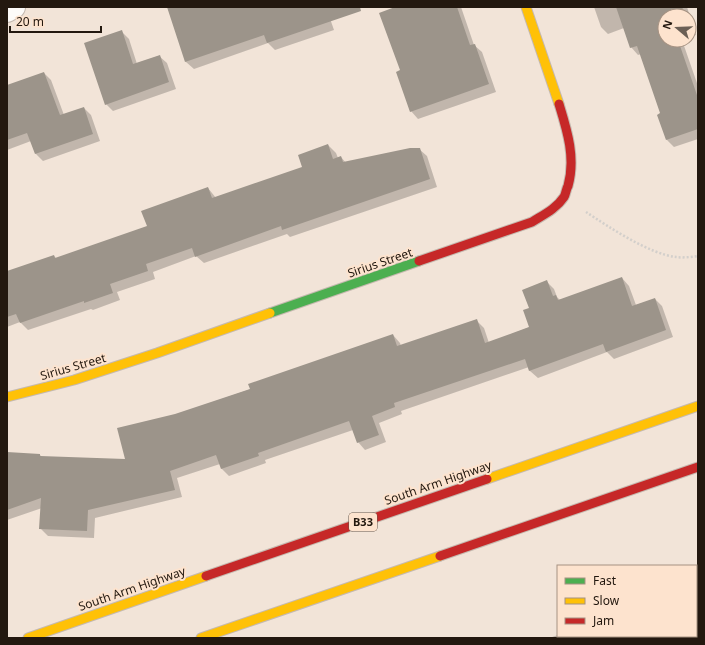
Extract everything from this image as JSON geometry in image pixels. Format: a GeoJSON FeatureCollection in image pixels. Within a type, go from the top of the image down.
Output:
{"type":"FeatureCollection","features":[{"type":"Feature","properties":{"kind":"main road","name":"Sirius Street"},"geometry":{"type":"LineString","coordinates":[[7,397],[74,380],[157,353],[532,222],[549,212],[564,197],[571,176],[571,151],[566,126],[526,7]]}},
{"type":"Feature","properties":{"kind":"main road","name":"South Arm Highway"},"geometry":{"type":"LineString","coordinates":[[28,638],[698,406]]}},
{"type":"Feature","properties":{"kind":"main road"},"geometry":{"type":"LineString","coordinates":[[201,638],[698,467]]}},
{"type":"Feature","properties":{"kind":"street"},"geometry":{"type":"LineString","coordinates":[[7,10],[14,7]]}},
{"type":"Feature","properties":{"kind":"path"},"geometry":{"type":"LineString","coordinates":[[564,197],[612,229],[653,250],[677,258],[698,256]]}},
{"type":"Feature","properties":{"kind":"building"},"geometry":{"type":"Polygon","coordinates":[[[167,7],[360,7],[361,11],[267,43],[264,35],[185,62],[167,7]]]}},
{"type":"Feature","properties":{"kind":"building"},"geometry":{"type":"Polygon","coordinates":[[[395,7],[457,7],[470,45],[475,44],[489,84],[410,112],[396,72],[400,70],[379,13],[395,7]]]}},
{"type":"Feature","properties":{"kind":"building"},"geometry":{"type":"Polygon","coordinates":[[[616,7],[682,7],[657,8],[657,48],[681,48],[698,98],[698,129],[666,140],[657,115],[660,113],[637,46],[630,48],[616,7]]]}},
{"type":"Feature","properties":{"kind":"building"},"geometry":{"type":"Polygon","coordinates":[[[122,30],[133,64],[160,55],[169,82],[105,105],[84,43],[122,30]]]}},
{"type":"Feature","properties":{"kind":"building"},"geometry":{"type":"Polygon","coordinates":[[[44,72],[60,115],[84,107],[93,134],[35,154],[27,133],[7,140],[7,85],[44,72]]]}},
{"type":"Feature","properties":{"kind":"building"},"geometry":{"type":"Polygon","coordinates":[[[328,144],[333,159],[341,156],[343,162],[410,148],[420,148],[430,179],[282,230],[281,226],[195,257],[192,248],[146,264],[148,271],[110,284],[113,293],[84,303],[84,301],[20,323],[16,314],[7,317],[7,271],[54,255],[55,258],[147,226],[141,211],[208,187],[212,198],[302,167],[298,155],[328,144]]]}},
{"type":"Feature","properties":{"kind":"building"},"geometry":{"type":"Polygon","coordinates":[[[622,277],[632,306],[655,298],[666,330],[606,352],[603,344],[529,371],[525,359],[394,403],[395,407],[372,416],[379,435],[357,443],[349,421],[258,453],[259,456],[221,469],[216,455],[170,471],[175,490],[88,510],[87,531],[39,529],[41,498],[7,510],[7,452],[40,454],[40,456],[125,459],[117,428],[175,414],[250,389],[248,384],[393,334],[397,346],[477,319],[485,343],[529,327],[523,310],[529,308],[522,290],[547,280],[553,296],[556,295],[558,300],[622,277]]]}},
{"type":"Feature","properties":{"kind":"traffic: fast"},"geometry":{"type":"LineString","coordinates":[[270,313],[419,261]]}},
{"type":"Feature","properties":{"kind":"traffic: slow"},"geometry":{"type":"LineString","coordinates":[[526,7],[559,104]]}},
{"type":"Feature","properties":{"kind":"traffic: slow"},"geometry":{"type":"LineString","coordinates":[[7,397],[74,380],[157,353],[270,313]]}},
{"type":"Feature","properties":{"kind":"traffic: slow"},"geometry":{"type":"LineString","coordinates":[[487,479],[698,406]]}},
{"type":"Feature","properties":{"kind":"traffic: slow"},"geometry":{"type":"LineString","coordinates":[[201,638],[440,556]]}},
{"type":"Feature","properties":{"kind":"traffic: slow"},"geometry":{"type":"LineString","coordinates":[[28,638],[206,576]]}},
{"type":"Feature","properties":{"kind":"traffic: jam"},"geometry":{"type":"LineString","coordinates":[[419,261],[532,222],[561,201],[565,196],[568,186],[571,155],[570,144],[559,104]]}},
{"type":"Feature","properties":{"kind":"traffic: jam"},"geometry":{"type":"LineString","coordinates":[[440,556],[698,467]]}},
{"type":"Feature","properties":{"kind":"traffic: jam"},"geometry":{"type":"LineString","coordinates":[[206,576],[487,479]]}}]}
